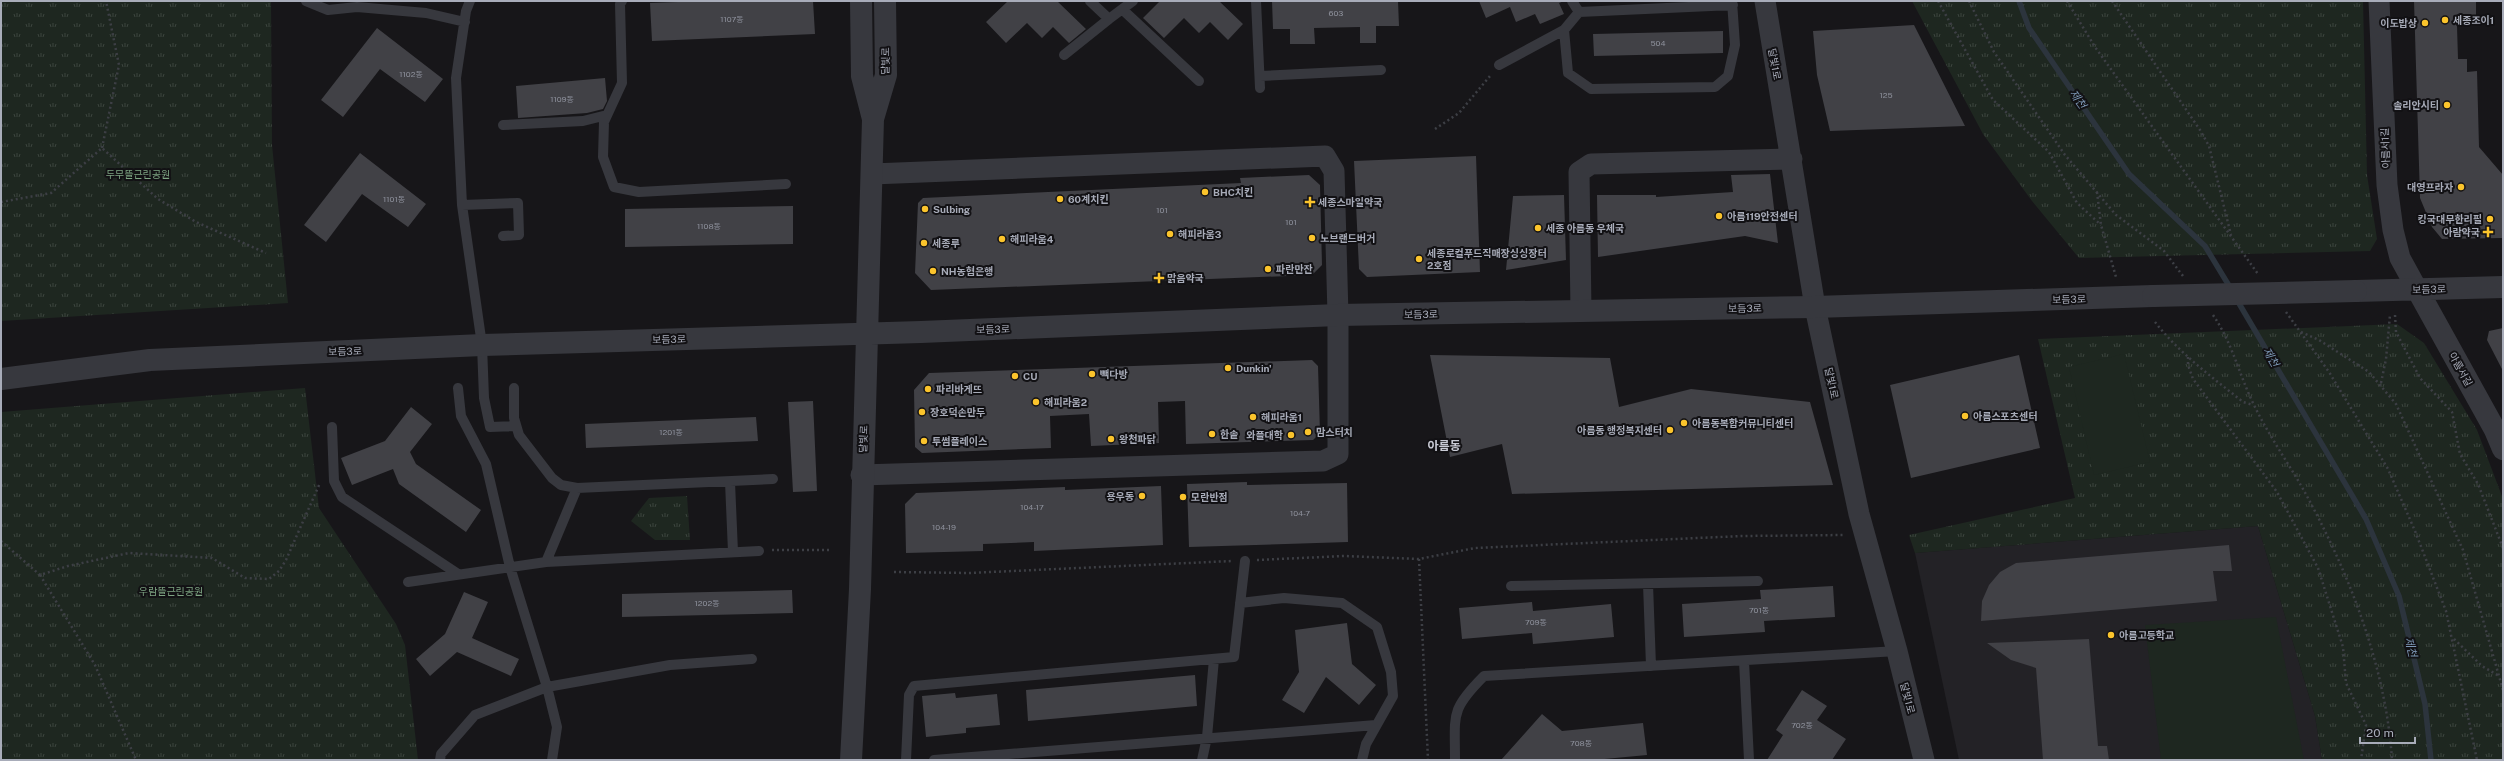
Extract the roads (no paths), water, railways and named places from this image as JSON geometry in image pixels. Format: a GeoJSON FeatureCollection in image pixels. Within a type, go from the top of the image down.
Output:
{"type":"FeatureCollection","features":[{"type":"Feature","properties":{"kind":"street","name":"달빛로"},"geometry":{"type":"LineString","coordinates":[[851,760],[860,589],[861,475],[867,333],[873,119],[862,76],[862,1]]}},
{"type":"Feature","properties":{"kind":"street","name":"달빛로"},"geometry":{"type":"LineString","coordinates":[[873,119],[886,75],[885,1]]}},
{"type":"Feature","properties":{"kind":"street","name":"달빛1로"},"geometry":{"type":"LineString","coordinates":[[1765,1],[1816,307],[1859,514],[1897,651],[1924,760]]}},
{"type":"Feature","properties":{"kind":"street","name":"아름서1길"},"geometry":{"type":"LineString","coordinates":[[2379,1],[2387,185],[2393,230],[2400,258],[2417,289]]}},
{"type":"Feature","properties":{"kind":"street"},"geometry":{"type":"LineString","coordinates":[[861,475],[1323,461],[1338,454],[1338,315],[1334,171],[1325,156],[872,174]]}},
{"type":"Feature","properties":{"kind":"street"},"geometry":{"type":"LineString","coordinates":[[1581,311],[1579,172],[1591,164],[1792,159]]}},
{"type":"Feature","properties":{"kind":"street","name":"보듬3로"},"geometry":{"type":"LineString","coordinates":[[1,379],[150,360],[482,345],[867,333],[1338,315],[1816,307],[2503,287]]}},
{"type":"Feature","properties":{"kind":"street","name":"아름서길"},"geometry":{"type":"LineString","coordinates":[[2417,289],[2495,430],[2503,449]]}},
{"type":"Feature","properties":{"kind":"lane"},"geometry":{"type":"LineString","coordinates":[[306,1],[328,10],[357,7],[426,13],[464,22]]}},
{"type":"Feature","properties":{"kind":"lane"},"geometry":{"type":"LineString","coordinates":[[470,1],[464,22],[456,78],[462,205],[482,345],[484,398],[490,427],[516,426]]}},
{"type":"Feature","properties":{"kind":"lane"},"geometry":{"type":"LineString","coordinates":[[622,1],[620,4],[622,83],[604,122],[603,156],[614,187],[639,192],[786,184]]}},
{"type":"Feature","properties":{"kind":"lane"},"geometry":{"type":"LineString","coordinates":[[1090,1],[1109,19]]}},
{"type":"Feature","properties":{"kind":"lane"},"geometry":{"type":"LineString","coordinates":[[1064,55],[1133,1]]}},
{"type":"Feature","properties":{"kind":"lane"},"geometry":{"type":"LineString","coordinates":[[1256,1],[1260,88]]}},
{"type":"Feature","properties":{"kind":"lane"},"geometry":{"type":"LineString","coordinates":[[1572,1],[1579,12]]}},
{"type":"Feature","properties":{"kind":"lane"},"geometry":{"type":"LineString","coordinates":[[1499,65],[1564,30],[1579,12],[1732,3],[1735,45],[1728,76],[1715,87],[1591,88],[1568,73],[1564,30]]}},
{"type":"Feature","properties":{"kind":"lane"},"geometry":{"type":"LineString","coordinates":[[1123,10],[1199,82]]}},
{"type":"Feature","properties":{"kind":"lane"},"geometry":{"type":"LineString","coordinates":[[1260,76],[1381,70]]}},
{"type":"Feature","properties":{"kind":"lane"},"geometry":{"type":"LineString","coordinates":[[503,125],[582,121],[607,115]]}},
{"type":"Feature","properties":{"kind":"lane"},"geometry":{"type":"LineString","coordinates":[[462,205],[518,203],[519,235],[503,236]]}},
{"type":"Feature","properties":{"kind":"lane"},"geometry":{"type":"LineString","coordinates":[[458,388],[461,416],[486,464],[510,567],[547,687],[557,726],[552,760]]}},
{"type":"Feature","properties":{"kind":"lane"},"geometry":{"type":"LineString","coordinates":[[514,388],[514,418],[519,435],[536,460],[552,478],[560,484],[577,488],[773,479]]}},
{"type":"Feature","properties":{"kind":"lane"},"geometry":{"type":"LineString","coordinates":[[332,427],[334,481],[342,497],[458,574]]}},
{"type":"Feature","properties":{"kind":"lane"},"geometry":{"type":"LineString","coordinates":[[730,482],[733,552]]}},
{"type":"Feature","properties":{"kind":"lane"},"geometry":{"type":"LineString","coordinates":[[546,562],[577,488]]}},
{"type":"Feature","properties":{"kind":"lane"},"geometry":{"type":"LineString","coordinates":[[408,582],[546,562],[759,551]]}},
{"type":"Feature","properties":{"kind":"lane"},"geometry":{"type":"LineString","coordinates":[[906,760],[909,695],[914,686],[1234,657],[1245,561]]}},
{"type":"Feature","properties":{"kind":"lane"},"geometry":{"type":"LineString","coordinates":[[1511,586],[1758,581]]}},
{"type":"Feature","properties":{"kind":"lane"},"geometry":{"type":"LineString","coordinates":[[1648,584],[1650,666]]}},
{"type":"Feature","properties":{"kind":"lane"},"geometry":{"type":"LineString","coordinates":[[1240,603],[1284,598],[1342,603],[1377,627],[1391,672],[1393,696],[1366,744],[1362,760]]}},
{"type":"Feature","properties":{"kind":"lane"},"geometry":{"type":"LineString","coordinates":[[1455,760],[1455,714],[1463,697],[1484,676],[1897,651]]}},
{"type":"Feature","properties":{"kind":"lane"},"geometry":{"type":"LineString","coordinates":[[440,760],[441,754],[475,715],[547,687],[670,665],[752,659]]}},
{"type":"Feature","properties":{"kind":"lane"},"geometry":{"type":"LineString","coordinates":[[1202,760],[1208,737],[1214,659]]}},
{"type":"Feature","properties":{"kind":"lane"},"geometry":{"type":"LineString","coordinates":[[1744,661],[1749,760]]}},
{"type":"Feature","properties":{"kind":"lane"},"geometry":{"type":"LineString","coordinates":[[934,760],[1208,737],[1376,725]]}},
{"type":"Feature","properties":{"kind":"waterway","name":"제천"},"geometry":{"type":"LineString","coordinates":[[2019,1],[2029,28],[2129,174],[2205,246],[2231,289]]}},
{"type":"Feature","properties":{"kind":"waterway","name":"제천"},"geometry":{"type":"LineString","coordinates":[[2237,300],[2366,519],[2399,596],[2425,704],[2431,760]]}},
{"type":"Feature","properties":{"kind":"place","name":"세종조이1"},"geometry":{"type":"Point","coordinates":[2445,20]}},
{"type":"Feature","properties":{"kind":"place","name":"이도밥상"},"geometry":{"type":"Point","coordinates":[2425,23]}},
{"type":"Feature","properties":{"kind":"place","name":"솔리안시티"},"geometry":{"type":"Point","coordinates":[2447,105]}},
{"type":"Feature","properties":{"kind":"place","name":"대영프라자"},"geometry":{"type":"Point","coordinates":[2461,187]}},
{"type":"Feature","properties":{"kind":"place","name":"BHC치킨"},"geometry":{"type":"Point","coordinates":[1205,192]}},
{"type":"Feature","properties":{"kind":"place","name":"60계치킨"},"geometry":{"type":"Point","coordinates":[1060,199]}},
{"type":"Feature","properties":{"kind":"place","name":"세종스마일약국"},"geometry":{"type":"Point","coordinates":[1310,202]}},
{"type":"Feature","properties":{"kind":"place","name":"Sulbing"},"geometry":{"type":"Point","coordinates":[925,209]}},
{"type":"Feature","properties":{"kind":"place","name":"아름119안전센터"},"geometry":{"type":"Point","coordinates":[1719,216]}},
{"type":"Feature","properties":{"kind":"place","name":"킹국대무한리필"},"geometry":{"type":"Point","coordinates":[2490,219]}},
{"type":"Feature","properties":{"kind":"place","name":"세종 아름동 우체국"},"geometry":{"type":"Point","coordinates":[1538,228]}},
{"type":"Feature","properties":{"kind":"place","name":"아람약국"},"geometry":{"type":"Point","coordinates":[2488,232]}},
{"type":"Feature","properties":{"kind":"place","name":"해피라움3"},"geometry":{"type":"Point","coordinates":[1170,234]}},
{"type":"Feature","properties":{"kind":"place","name":"노브랜드버거"},"geometry":{"type":"Point","coordinates":[1312,238]}},
{"type":"Feature","properties":{"kind":"place","name":"해피라움4"},"geometry":{"type":"Point","coordinates":[1002,239]}},
{"type":"Feature","properties":{"kind":"place","name":"세종루"},"geometry":{"type":"Point","coordinates":[924,243]}},
{"type":"Feature","properties":{"kind":"place","name":"세종로컬푸드직매장싱싱장터 2호점"},"geometry":{"type":"Point","coordinates":[1419,259]}},
{"type":"Feature","properties":{"kind":"place","name":"파란만잔"},"geometry":{"type":"Point","coordinates":[1268,269]}},
{"type":"Feature","properties":{"kind":"place","name":"NH농협은행"},"geometry":{"type":"Point","coordinates":[933,271]}},
{"type":"Feature","properties":{"kind":"place","name":"맑음약국"},"geometry":{"type":"Point","coordinates":[1159,278]}},
{"type":"Feature","properties":{"kind":"place","name":"Dunkin'"},"geometry":{"type":"Point","coordinates":[1228,368]}},
{"type":"Feature","properties":{"kind":"place","name":"빽다방"},"geometry":{"type":"Point","coordinates":[1092,374]}},
{"type":"Feature","properties":{"kind":"place","name":"CU"},"geometry":{"type":"Point","coordinates":[1015,376]}},
{"type":"Feature","properties":{"kind":"place","name":"파리바게뜨"},"geometry":{"type":"Point","coordinates":[928,389]}},
{"type":"Feature","properties":{"kind":"place","name":"해피라움2"},"geometry":{"type":"Point","coordinates":[1036,402]}},
{"type":"Feature","properties":{"kind":"place","name":"장호덕손만두"},"geometry":{"type":"Point","coordinates":[922,412]}},
{"type":"Feature","properties":{"kind":"place","name":"아름스포츠센터"},"geometry":{"type":"Point","coordinates":[1965,416]}},
{"type":"Feature","properties":{"kind":"place","name":"해피라움1"},"geometry":{"type":"Point","coordinates":[1253,417]}},
{"type":"Feature","properties":{"kind":"place","name":"아름동복합커뮤니티센터"},"geometry":{"type":"Point","coordinates":[1684,423]}},
{"type":"Feature","properties":{"kind":"place","name":"아름동 행정복지센터"},"geometry":{"type":"Point","coordinates":[1670,430]}},
{"type":"Feature","properties":{"kind":"place","name":"맘스터치"},"geometry":{"type":"Point","coordinates":[1308,432]}},
{"type":"Feature","properties":{"kind":"place","name":"한솥"},"geometry":{"type":"Point","coordinates":[1212,434]}},
{"type":"Feature","properties":{"kind":"place","name":"와플대학"},"geometry":{"type":"Point","coordinates":[1291,435]}},
{"type":"Feature","properties":{"kind":"place","name":"왕천파닭"},"geometry":{"type":"Point","coordinates":[1111,439]}},
{"type":"Feature","properties":{"kind":"place","name":"투썸플레이스"},"geometry":{"type":"Point","coordinates":[924,441]}},
{"type":"Feature","properties":{"kind":"place","name":"용우동"},"geometry":{"type":"Point","coordinates":[1142,496]}},
{"type":"Feature","properties":{"kind":"place","name":"모란반점"},"geometry":{"type":"Point","coordinates":[1183,497]}},
{"type":"Feature","properties":{"kind":"place","name":"아름고등학교"},"geometry":{"type":"Point","coordinates":[2111,635]}},
{"type":"Feature","properties":{"kind":"district","name":"아름동"},"geometry":{"type":"Point","coordinates":[1444,446]}},
{"type":"Feature","properties":{"kind":"park label","name":"두무뜰근린공원"},"geometry":{"type":"Point","coordinates":[138,174]}},
{"type":"Feature","properties":{"kind":"park label","name":"우람뜰근린공원"},"geometry":{"type":"Point","coordinates":[171,591]}}]}
